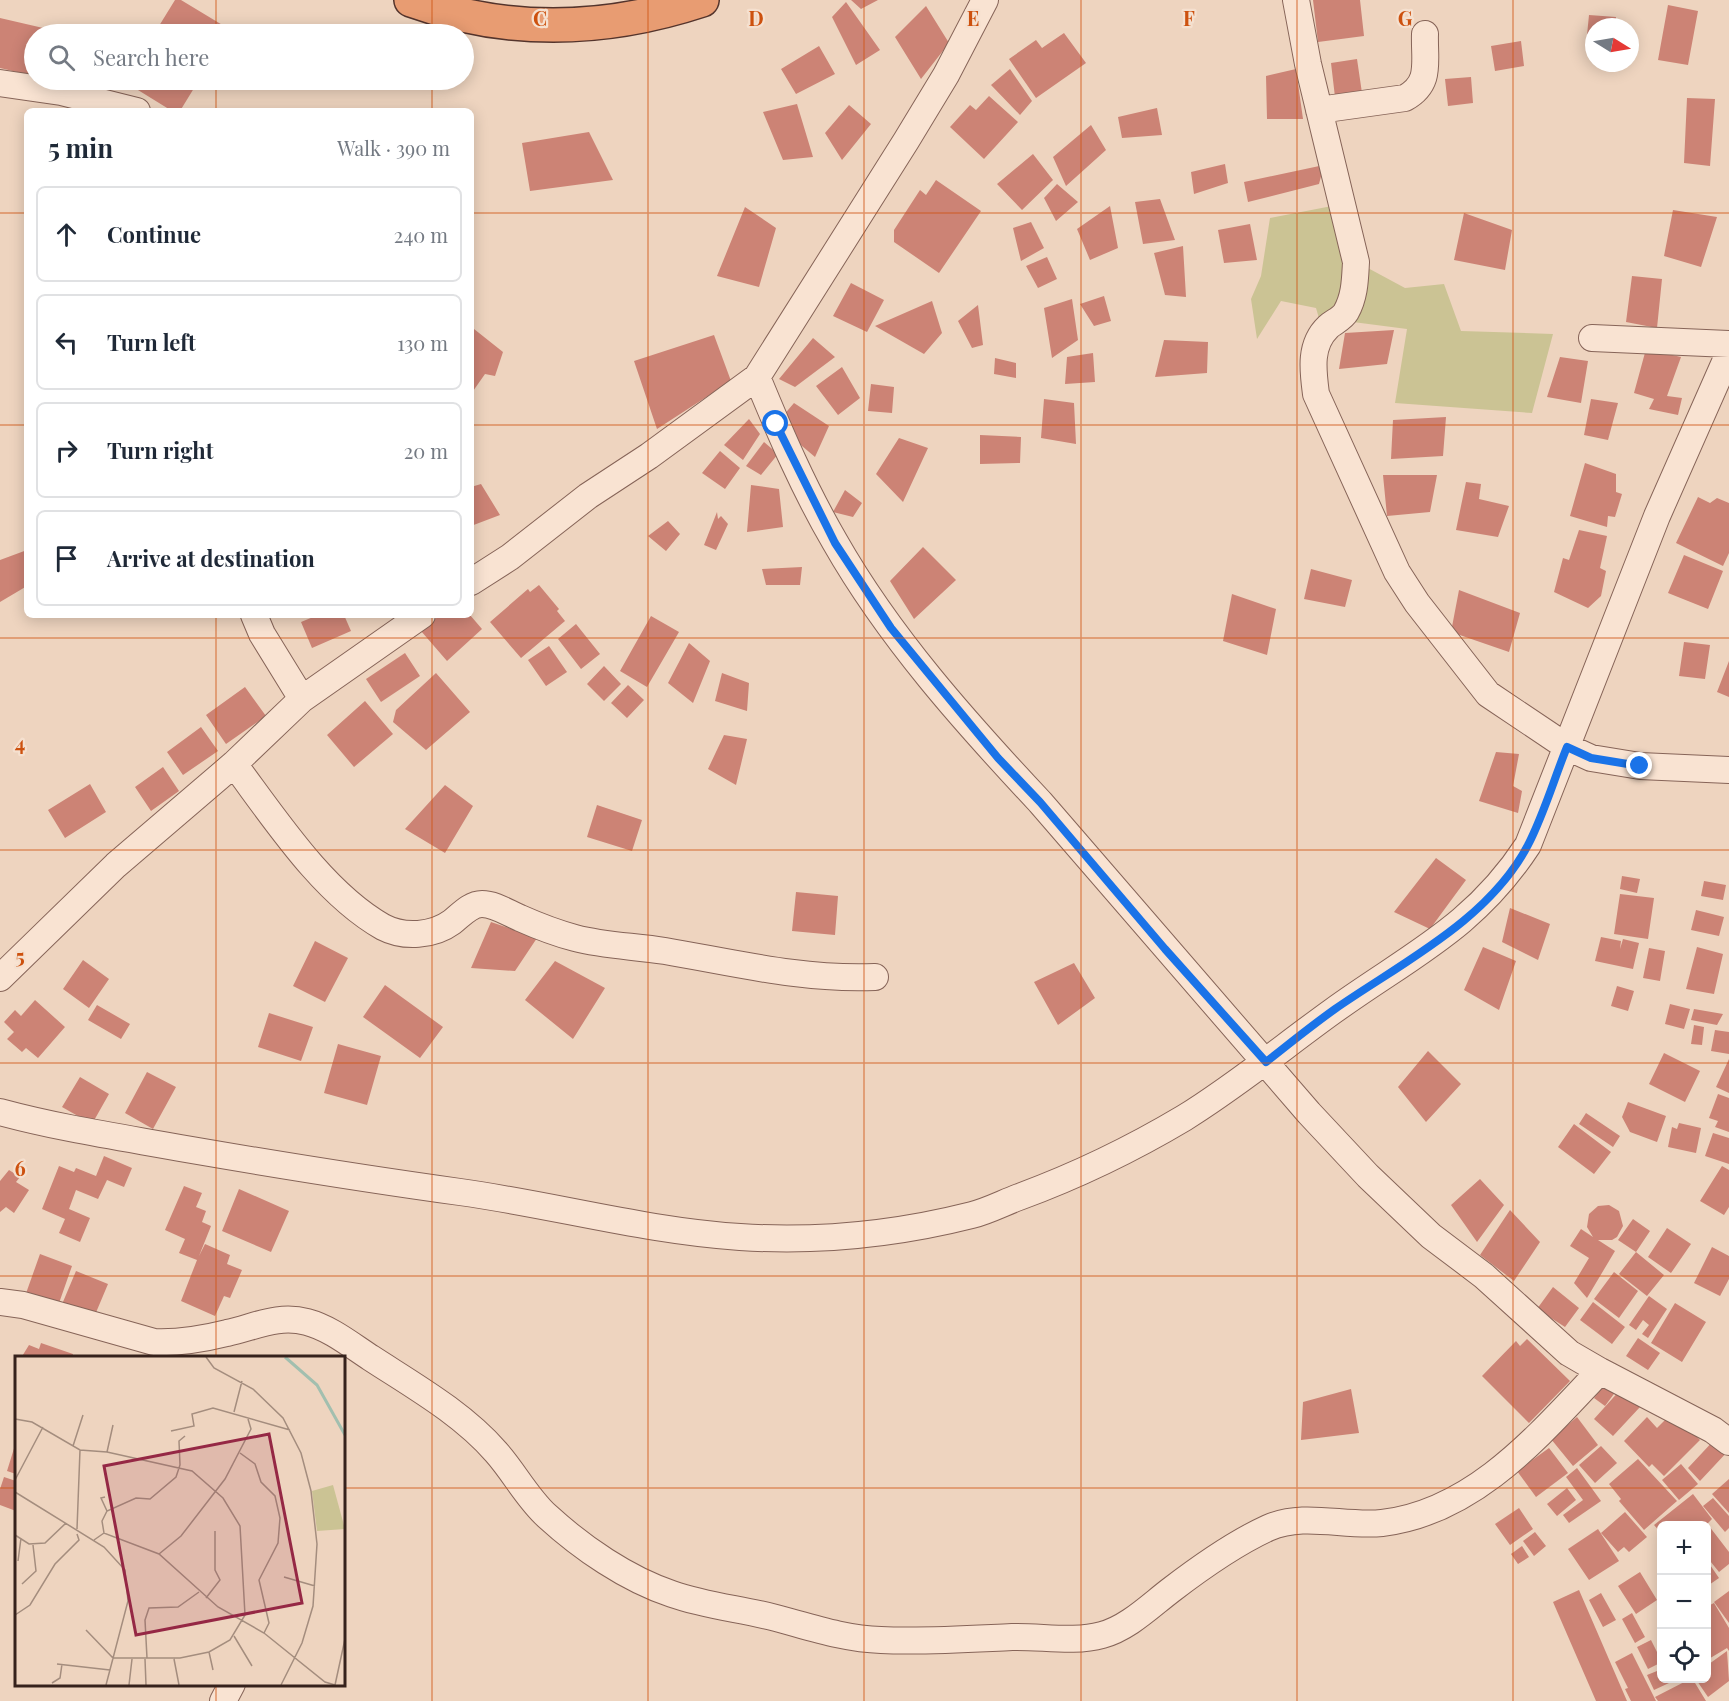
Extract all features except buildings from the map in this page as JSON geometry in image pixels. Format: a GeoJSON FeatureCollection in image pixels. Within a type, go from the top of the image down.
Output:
{"type":"FeatureCollection","features":[{"type":"Feature","properties":{"kind":"highway"},"geometry":{"type":"LineString","coordinates":[[411,0],[472,18],[516,25],[561,27],[607,23],[664,12],[702,0]]}},
{"type":"Feature","properties":{"kind":"street"},"geometry":{"type":"LineString","coordinates":[[474,580],[510,556],[588,496],[649,456],[757,377],[946,75],[985,0]]}},
{"type":"Feature","properties":{"kind":"street"},"geometry":{"type":"LineString","coordinates":[[1296,0],[1319,110],[1356,261],[1354,291],[1345,314],[1327,328],[1317,342],[1312,365],[1316,394],[1397,572],[1417,603],[1488,694],[1567,747],[1591,758],[1640,766],[1729,770]]}},
{"type":"Feature","properties":{"kind":"street"},"geometry":{"type":"LineString","coordinates":[[1319,110],[1405,98],[1416,92],[1424,82],[1425,34]]}},
{"type":"Feature","properties":{"kind":"street"},"geometry":{"type":"LineString","coordinates":[[0,83],[24,87]]}},
{"type":"Feature","properties":{"kind":"street"},"geometry":{"type":"LineString","coordinates":[[47,90],[124,108]]}},
{"type":"Feature","properties":{"kind":"street"},"geometry":{"type":"LineString","coordinates":[[1592,338],[1729,344]]}},
{"type":"Feature","properties":{"kind":"street"},"geometry":{"type":"LineString","coordinates":[[0,1112],[52,1126],[353,1177],[474,1194],[691,1233],[804,1240],[882,1232],[974,1214],[1045,1187],[1113,1157],[1185,1117],[1266,1062],[1335,1009],[1439,940],[1467,918],[1497,887],[1528,845],[1657,516],[1729,353]]}},
{"type":"Feature","properties":{"kind":"street"},"geometry":{"type":"LineString","coordinates":[[757,377],[802,481],[835,543],[891,628],[998,758],[1040,802],[1165,949],[1368,1176],[1431,1236],[1484,1276],[1569,1353],[1713,1430],[1729,1442]]}},
{"type":"Feature","properties":{"kind":"street"},"geometry":{"type":"LineString","coordinates":[[255,618],[262,634],[302,699]]}},
{"type":"Feature","properties":{"kind":"street"},"geometry":{"type":"LineString","coordinates":[[0,978],[116,865],[234,765],[302,699],[418,618]]}},
{"type":"Feature","properties":{"kind":"street"},"geometry":{"type":"LineString","coordinates":[[234,765],[299,850],[337,890],[363,913],[385,928],[410,934],[431,933],[449,925],[471,907],[482,904],[551,931],[606,944],[662,950],[762,970],[848,978],[875,977]]}},
{"type":"Feature","properties":{"kind":"street"},"geometry":{"type":"LineString","coordinates":[[0,1302],[23,1305],[154,1342],[176,1343],[196,1340],[280,1318],[304,1321],[322,1328],[414,1386],[462,1420],[494,1449],[545,1514],[633,1578],[672,1594],[706,1603],[842,1635],[879,1640],[1043,1636],[1073,1639],[1104,1635],[1129,1622],[1186,1579],[1244,1540],[1273,1526],[1296,1521],[1369,1524],[1401,1521],[1458,1498],[1478,1486],[1533,1441],[1600,1371]]}},
{"type":"Feature","properties":{"kind":"street"},"geometry":{"type":"LineString","coordinates":[[223,1701],[231,1686]]}},
{"type":"Feature","properties":{"kind":"shaded area"},"geometry":{"type":"Polygon","coordinates":[[[1332,206],[1349,257],[1346,296],[1321,325],[1316,308],[1281,301],[1257,339],[1251,299],[1261,276],[1270,218],[1332,206]]]}},
{"type":"Feature","properties":{"kind":"shaded area"},"geometry":{"type":"Polygon","coordinates":[[[1366,267],[1405,288],[1444,284],[1461,331],[1553,334],[1532,413],[1395,403],[1407,329],[1353,322],[1366,267]]]}},
{"type":"Feature","properties":{"kind":"route"},"geometry":{"type":"LineString","coordinates":[[776,424],[802,481],[835,543],[891,628],[998,758],[1040,802],[1165,949],[1214,1001],[1266,1062],[1335,1009],[1439,940],[1467,918],[1497,887],[1516,865],[1528,845],[1567,747],[1591,758],[1640,766]]}}]}
